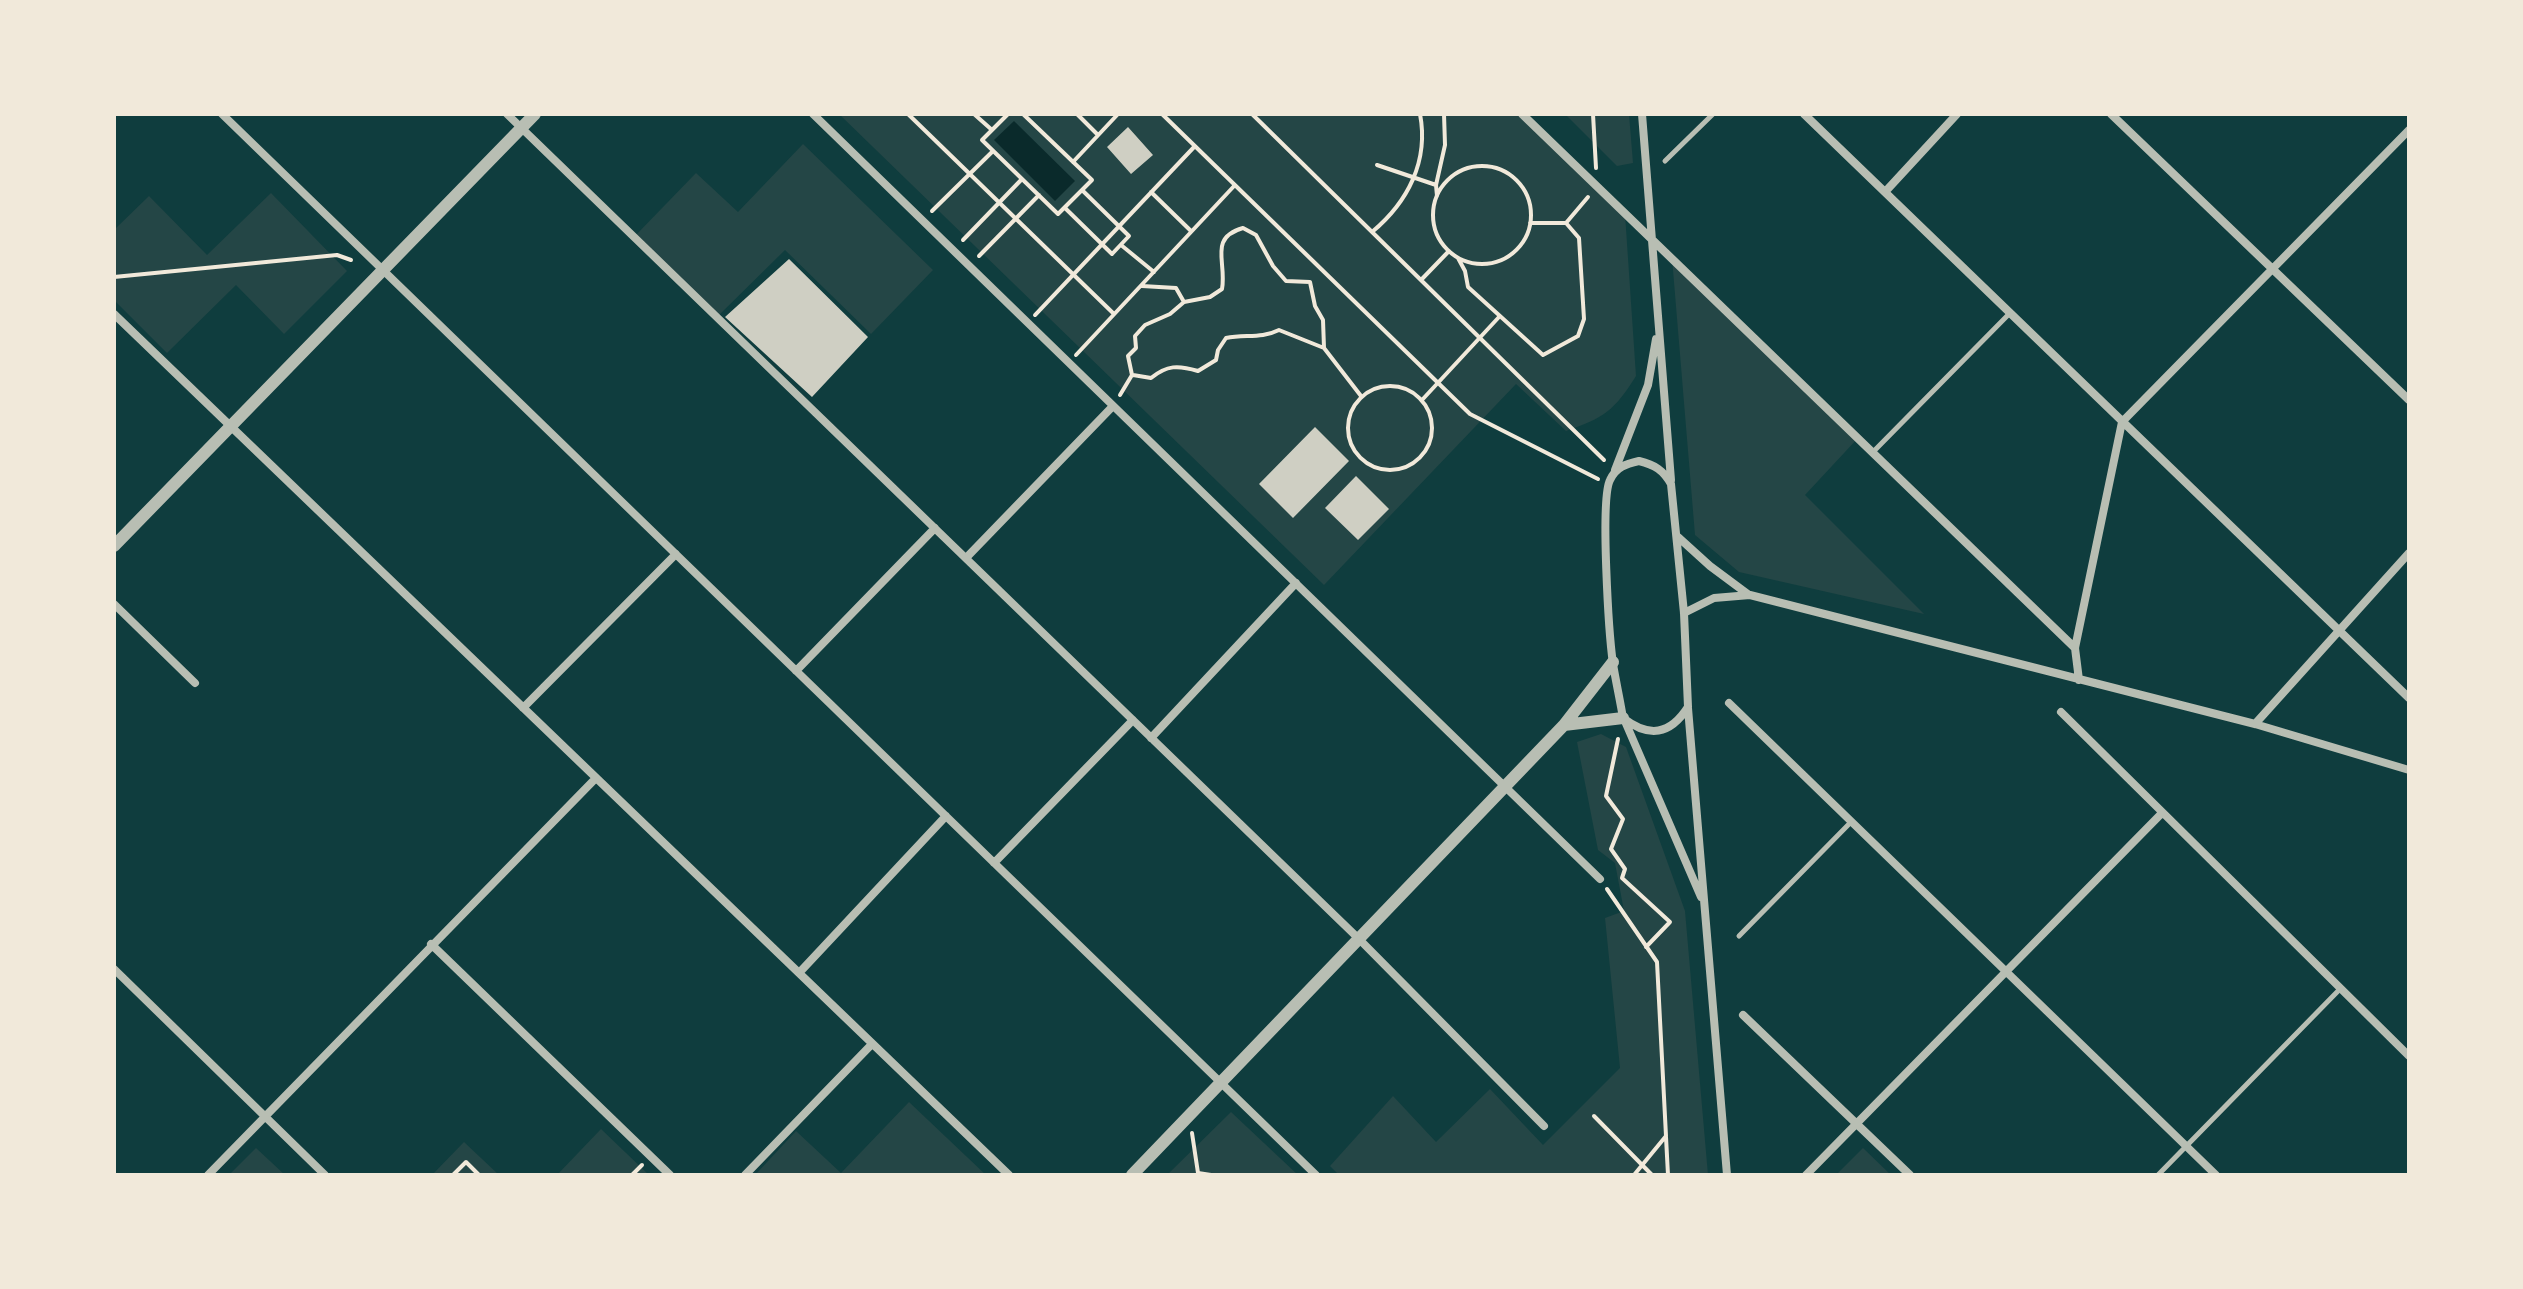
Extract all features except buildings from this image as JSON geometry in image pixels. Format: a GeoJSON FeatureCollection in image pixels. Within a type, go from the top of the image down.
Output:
{"type":"FeatureCollection","features":[{"type":"Feature","properties":{"kind":"street"},"geometry":{"type":"LineString","coordinates":[[222,114],[1316,1175]]}},
{"type":"Feature","properties":{"kind":"street"},"geometry":{"type":"LineString","coordinates":[[507,114],[1359,939],[1544,1126]]}},
{"type":"Feature","properties":{"kind":"street"},"geometry":{"type":"LineString","coordinates":[[114,546],[535,114]]}},
{"type":"Feature","properties":{"kind":"street"},"geometry":{"type":"LineString","coordinates":[[813,114],[1600,879]]}},
{"type":"Feature","properties":{"kind":"street"},"geometry":{"type":"LineString","coordinates":[[1522,114],[2075,648]]}},
{"type":"Feature","properties":{"kind":"street"},"geometry":{"type":"LineString","coordinates":[[1642,114],[1727,1175]]}},
{"type":"Feature","properties":{"kind":"street"},"geometry":{"type":"LineString","coordinates":[[1804,114],[2409,698]]}},
{"type":"Feature","properties":{"kind":"street"},"geometry":{"type":"LineString","coordinates":[[1885,192],[1957,114]]}},
{"type":"Feature","properties":{"kind":"street"},"geometry":{"type":"LineString","coordinates":[[2111,114],[2409,400]]}},
{"type":"Feature","properties":{"kind":"street"},"geometry":{"type":"LineString","coordinates":[[2079,680],[2075,648],[2122,422],[2409,130]]}},
{"type":"Feature","properties":{"kind":"street"},"geometry":{"type":"LineString","coordinates":[[114,314],[1009,1175]]}},
{"type":"Feature","properties":{"kind":"street"},"geometry":{"type":"LineString","coordinates":[[1659,326],[1648,385],[1608,483],[1605,524],[1613,662],[1623,718],[1705,905]]}},
{"type":"Feature","properties":{"kind":"street"},"geometry":{"type":"LineString","coordinates":[[966,558],[1113,406]]}},
{"type":"Feature","properties":{"kind":"street"},"geometry":{"type":"LineString","coordinates":[[1615,472],[1626,464],[1639,461],[1653,464],[1664,472],[1671,484]]}},
{"type":"Feature","properties":{"kind":"street"},"geometry":{"type":"LineString","coordinates":[[796,671],[935,528]]}},
{"type":"Feature","properties":{"kind":"street"},"geometry":{"type":"LineString","coordinates":[[1678,537],[1710,566],[1750,595]]}},
{"type":"Feature","properties":{"kind":"street"},"geometry":{"type":"LineString","coordinates":[[2255,724],[2409,553]]}},
{"type":"Feature","properties":{"kind":"street"},"geometry":{"type":"LineString","coordinates":[[523,708],[676,554]]}},
{"type":"Feature","properties":{"kind":"street"},"geometry":{"type":"LineString","coordinates":[[1151,738],[1296,583]]}},
{"type":"Feature","properties":{"kind":"street"},"geometry":{"type":"LineString","coordinates":[[1684,613],[1714,598],[1750,595],[2255,724],[2409,770]]}},
{"type":"Feature","properties":{"kind":"street"},"geometry":{"type":"LineString","coordinates":[[114,604],[195,683]]}},
{"type":"Feature","properties":{"kind":"street"},"geometry":{"type":"LineString","coordinates":[[1132,1175],[1564,725],[1613,662]]}},
{"type":"Feature","properties":{"kind":"street"},"geometry":{"type":"LineString","coordinates":[[1729,703],[2216,1175]]}},
{"type":"Feature","properties":{"kind":"street"},"geometry":{"type":"LineString","coordinates":[[1564,725],[1623,718],[1636,728],[1651,732],[1666,729],[1679,721],[1688,707]]}},
{"type":"Feature","properties":{"kind":"street"},"geometry":{"type":"LineString","coordinates":[[2061,712],[2409,1056]]}},
{"type":"Feature","properties":{"kind":"street"},"geometry":{"type":"LineString","coordinates":[[994,863],[1133,720]]}},
{"type":"Feature","properties":{"kind":"street"},"geometry":{"type":"LineString","coordinates":[[208,1175],[596,778]]}},
{"type":"Feature","properties":{"kind":"street"},"geometry":{"type":"LineString","coordinates":[[1806,1175],[2162,813]]}},
{"type":"Feature","properties":{"kind":"street"},"geometry":{"type":"LineString","coordinates":[[799,973],[946,816]]}},
{"type":"Feature","properties":{"kind":"street"},"geometry":{"type":"LineString","coordinates":[[431,944],[670,1175]]}},
{"type":"Feature","properties":{"kind":"street"},"geometry":{"type":"LineString","coordinates":[[114,969],[325,1175]]}},
{"type":"Feature","properties":{"kind":"street"},"geometry":{"type":"LineString","coordinates":[[1743,1015],[1910,1175]]}},
{"type":"Feature","properties":{"kind":"street"},"geometry":{"type":"LineString","coordinates":[[745,1175],[872,1044]]}},
{"type":"Feature","properties":{"kind":"lane"},"geometry":{"type":"LineString","coordinates":[[1665,161],[1713,114]]}},
{"type":"Feature","properties":{"kind":"lane"},"geometry":{"type":"LineString","coordinates":[[1872,454],[2010,313]]}},
{"type":"Feature","properties":{"kind":"lane"},"geometry":{"type":"LineString","coordinates":[[1739,936],[1851,822]]}},
{"type":"Feature","properties":{"kind":"lane"},"geometry":{"type":"LineString","coordinates":[[2158,1175],[2341,989]]}},
{"type":"Feature","properties":{"kind":"path"},"geometry":{"type":"LineString","coordinates":[[908,114],[1114,314]]}},
{"type":"Feature","properties":{"kind":"path"},"geometry":{"type":"LineString","coordinates":[[974,114],[992,130]]}},
{"type":"Feature","properties":{"kind":"path"},"geometry":{"type":"LineString","coordinates":[[1008,114],[982,140],[1058,214],[1092,180],[1023,114]]}},
{"type":"Feature","properties":{"kind":"path"},"geometry":{"type":"LineString","coordinates":[[1077,114],[1098,135]]}},
{"type":"Feature","properties":{"kind":"path"},"geometry":{"type":"LineString","coordinates":[[1073,162],[1118,114]]}},
{"type":"Feature","properties":{"kind":"path"},"geometry":{"type":"LineString","coordinates":[[1162,114],[1470,414],[1608,483]]}},
{"type":"Feature","properties":{"kind":"path"},"geometry":{"type":"LineString","coordinates":[[1252,114],[1615,472]]}},
{"type":"Feature","properties":{"kind":"path"},"geometry":{"type":"LineString","coordinates":[[1372,232],[1398,208],[1415,178],[1423,142],[1420,114]]}},
{"type":"Feature","properties":{"kind":"path"},"geometry":{"type":"LineString","coordinates":[[1437,197],[1451,178],[1461,171],[1472,167],[1495,168],[1516,180],[1531,211],[1522,244],[1504,259],[1481,264],[1458,258],[1449,251],[1436,231],[1434,208],[1445,145],[1444,114]]}},
{"type":"Feature","properties":{"kind":"path"},"geometry":{"type":"LineString","coordinates":[[1028,322],[1195,146]]}},
{"type":"Feature","properties":{"kind":"path"},"geometry":{"type":"LineString","coordinates":[[922,220],[993,151]]}},
{"type":"Feature","properties":{"kind":"path"},"geometry":{"type":"LineString","coordinates":[[1377,165],[1436,185]]}},
{"type":"Feature","properties":{"kind":"path"},"geometry":{"type":"LineString","coordinates":[[953,251],[1022,179]]}},
{"type":"Feature","properties":{"kind":"path"},"geometry":{"type":"LineString","coordinates":[[1069,363],[1235,185]]}},
{"type":"Feature","properties":{"kind":"path"},"geometry":{"type":"LineString","coordinates":[[1065,208],[1112,254],[1121,245],[1129,236],[1082,190]]}},
{"type":"Feature","properties":{"kind":"path"},"geometry":{"type":"LineString","coordinates":[[1151,192],[1191,231]]}},
{"type":"Feature","properties":{"kind":"path"},"geometry":{"type":"LineString","coordinates":[[969,266],[1039,195]]}},
{"type":"Feature","properties":{"kind":"path"},"geometry":{"type":"LineString","coordinates":[[1458,258],[1468,287],[1543,355],[1578,336],[1584,319],[1579,238],[1566,223],[1530,223]]}},
{"type":"Feature","properties":{"kind":"path"},"geometry":{"type":"LineString","coordinates":[[1113,406],[1132,375],[1128,356],[1136,348],[1135,336],[1145,325],[1170,314],[1184,302],[1210,297],[1222,289],[1225,275],[1221,257],[1222,241],[1228,232],[1243,228],[1256,235],[1268,258],[1286,281],[1310,282],[1315,306],[1323,320],[1324,348]]}},
{"type":"Feature","properties":{"kind":"path"},"geometry":{"type":"LineString","coordinates":[[1121,245],[1154,272]]}},
{"type":"Feature","properties":{"kind":"path"},"geometry":{"type":"LineString","coordinates":[[1421,280],[1449,251]]}},
{"type":"Feature","properties":{"kind":"path"},"geometry":{"type":"LineString","coordinates":[[114,277],[337,255],[383,270]]}},
{"type":"Feature","properties":{"kind":"path"},"geometry":{"type":"LineString","coordinates":[[1141,286],[1176,288],[1184,302]]}},
{"type":"Feature","properties":{"kind":"path"},"geometry":{"type":"LineString","coordinates":[[1422,400],[1499,317]]}},
{"type":"Feature","properties":{"kind":"path"},"geometry":{"type":"LineString","coordinates":[[1132,375],[1151,378],[1165,367],[1181,366],[1198,371],[1216,360],[1226,338],[1244,335],[1264,337],[1279,330],[1324,348],[1361,396]]}},
{"type":"Feature","properties":{"kind":"path"},"geometry":{"type":"LineString","coordinates":[[1392,386],[1403,388],[1422,400],[1431,420],[1430,442],[1418,460],[1409,466],[1388,471],[1367,464],[1358,456],[1348,437],[1349,415],[1361,396],[1371,390],[1392,386]]}},
{"type":"Feature","properties":{"kind":"path"},"geometry":{"type":"LineString","coordinates":[[1623,718],[1606,796],[1623,819],[1611,849],[1625,869],[1622,878],[1670,922],[1646,947]]}},
{"type":"Feature","properties":{"kind":"path"},"geometry":{"type":"LineString","coordinates":[[1600,879],[1657,962],[1668,1175]]}},
{"type":"Feature","properties":{"kind":"path"},"geometry":{"type":"LineString","coordinates":[[1189,1116],[1198,1173],[1211,1175]]}},
{"type":"Feature","properties":{"kind":"path"},"geometry":{"type":"LineString","coordinates":[[1594,1116],[1652,1175]]}},
{"type":"Feature","properties":{"kind":"path"},"geometry":{"type":"LineString","coordinates":[[1634,1175],[1666,1136]]}},
{"type":"Feature","properties":{"kind":"path"},"geometry":{"type":"LineString","coordinates":[[453,1175],[466,1162],[479,1175]]}},
{"type":"Feature","properties":{"kind":"shaded area"},"geometry":{"type":"Polygon","coordinates":[[[839,114],[1522,114],[1625,214],[1636,376],[1607,412],[1566,431],[1516,384],[1324,585],[839,114]]]}},
{"type":"Feature","properties":{"kind":"shaded area"},"geometry":{"type":"Polygon","coordinates":[[[1565,114],[1629,114],[1633,163],[1617,166],[1565,114]]]}},
{"type":"Feature","properties":{"kind":"shaded area"},"geometry":{"type":"Polygon","coordinates":[[[1014,121],[1075,181],[1055,201],[994,140],[1014,121]]]}},
{"type":"Feature","properties":{"kind":"shaded area"},"geometry":{"type":"Polygon","coordinates":[[[803,144],[933,270],[871,334],[785,250],[715,319],[634,237],[696,173],[738,212],[803,144]]]}},
{"type":"Feature","properties":{"kind":"shaded area"},"geometry":{"type":"Polygon","coordinates":[[[271,193],[347,271],[284,334],[236,285],[167,353],[114,300],[114,230],[149,196],[207,255],[271,193]]]}},
{"type":"Feature","properties":{"kind":"shaded area"},"geometry":{"type":"Polygon","coordinates":[[[1672,258],[1858,438],[1805,495],[1924,614],[1739,572],[1695,535],[1672,258]]]}},
{"type":"Feature","properties":{"kind":"shaded area"},"geometry":{"type":"Polygon","coordinates":[[[1601,734],[1626,747],[1685,911],[1708,1175],[1339,1175],[1330,1166],[1393,1096],[1436,1142],[1490,1089],[1543,1145],[1620,1068],[1605,918],[1624,911],[1615,863],[1598,850],[1577,742],[1601,734]]]}},
{"type":"Feature","properties":{"kind":"shaded area"},"geometry":{"type":"Polygon","coordinates":[[[909,1102],[986,1175],[755,1175],[796,1131],[841,1173],[909,1102]]]}},
{"type":"Feature","properties":{"kind":"shaded area"},"geometry":{"type":"Polygon","coordinates":[[[1231,1112],[1298,1175],[1167,1175],[1231,1112]]]}},
{"type":"Feature","properties":{"kind":"shaded area"},"geometry":{"type":"Polygon","coordinates":[[[601,1129],[649,1175],[557,1175],[601,1129]]]}},
{"type":"Feature","properties":{"kind":"shaded area"},"geometry":{"type":"Polygon","coordinates":[[[464,1142],[499,1175],[432,1175],[464,1142]]]}},
{"type":"Feature","properties":{"kind":"shaded area"},"geometry":{"type":"Polygon","coordinates":[[[256,1148],[285,1175],[229,1175],[256,1148]]]}},
{"type":"Feature","properties":{"kind":"shaded area"},"geometry":{"type":"Polygon","coordinates":[[[1863,1148],[1891,1175],[1836,1175],[1863,1148]]]}}]}
